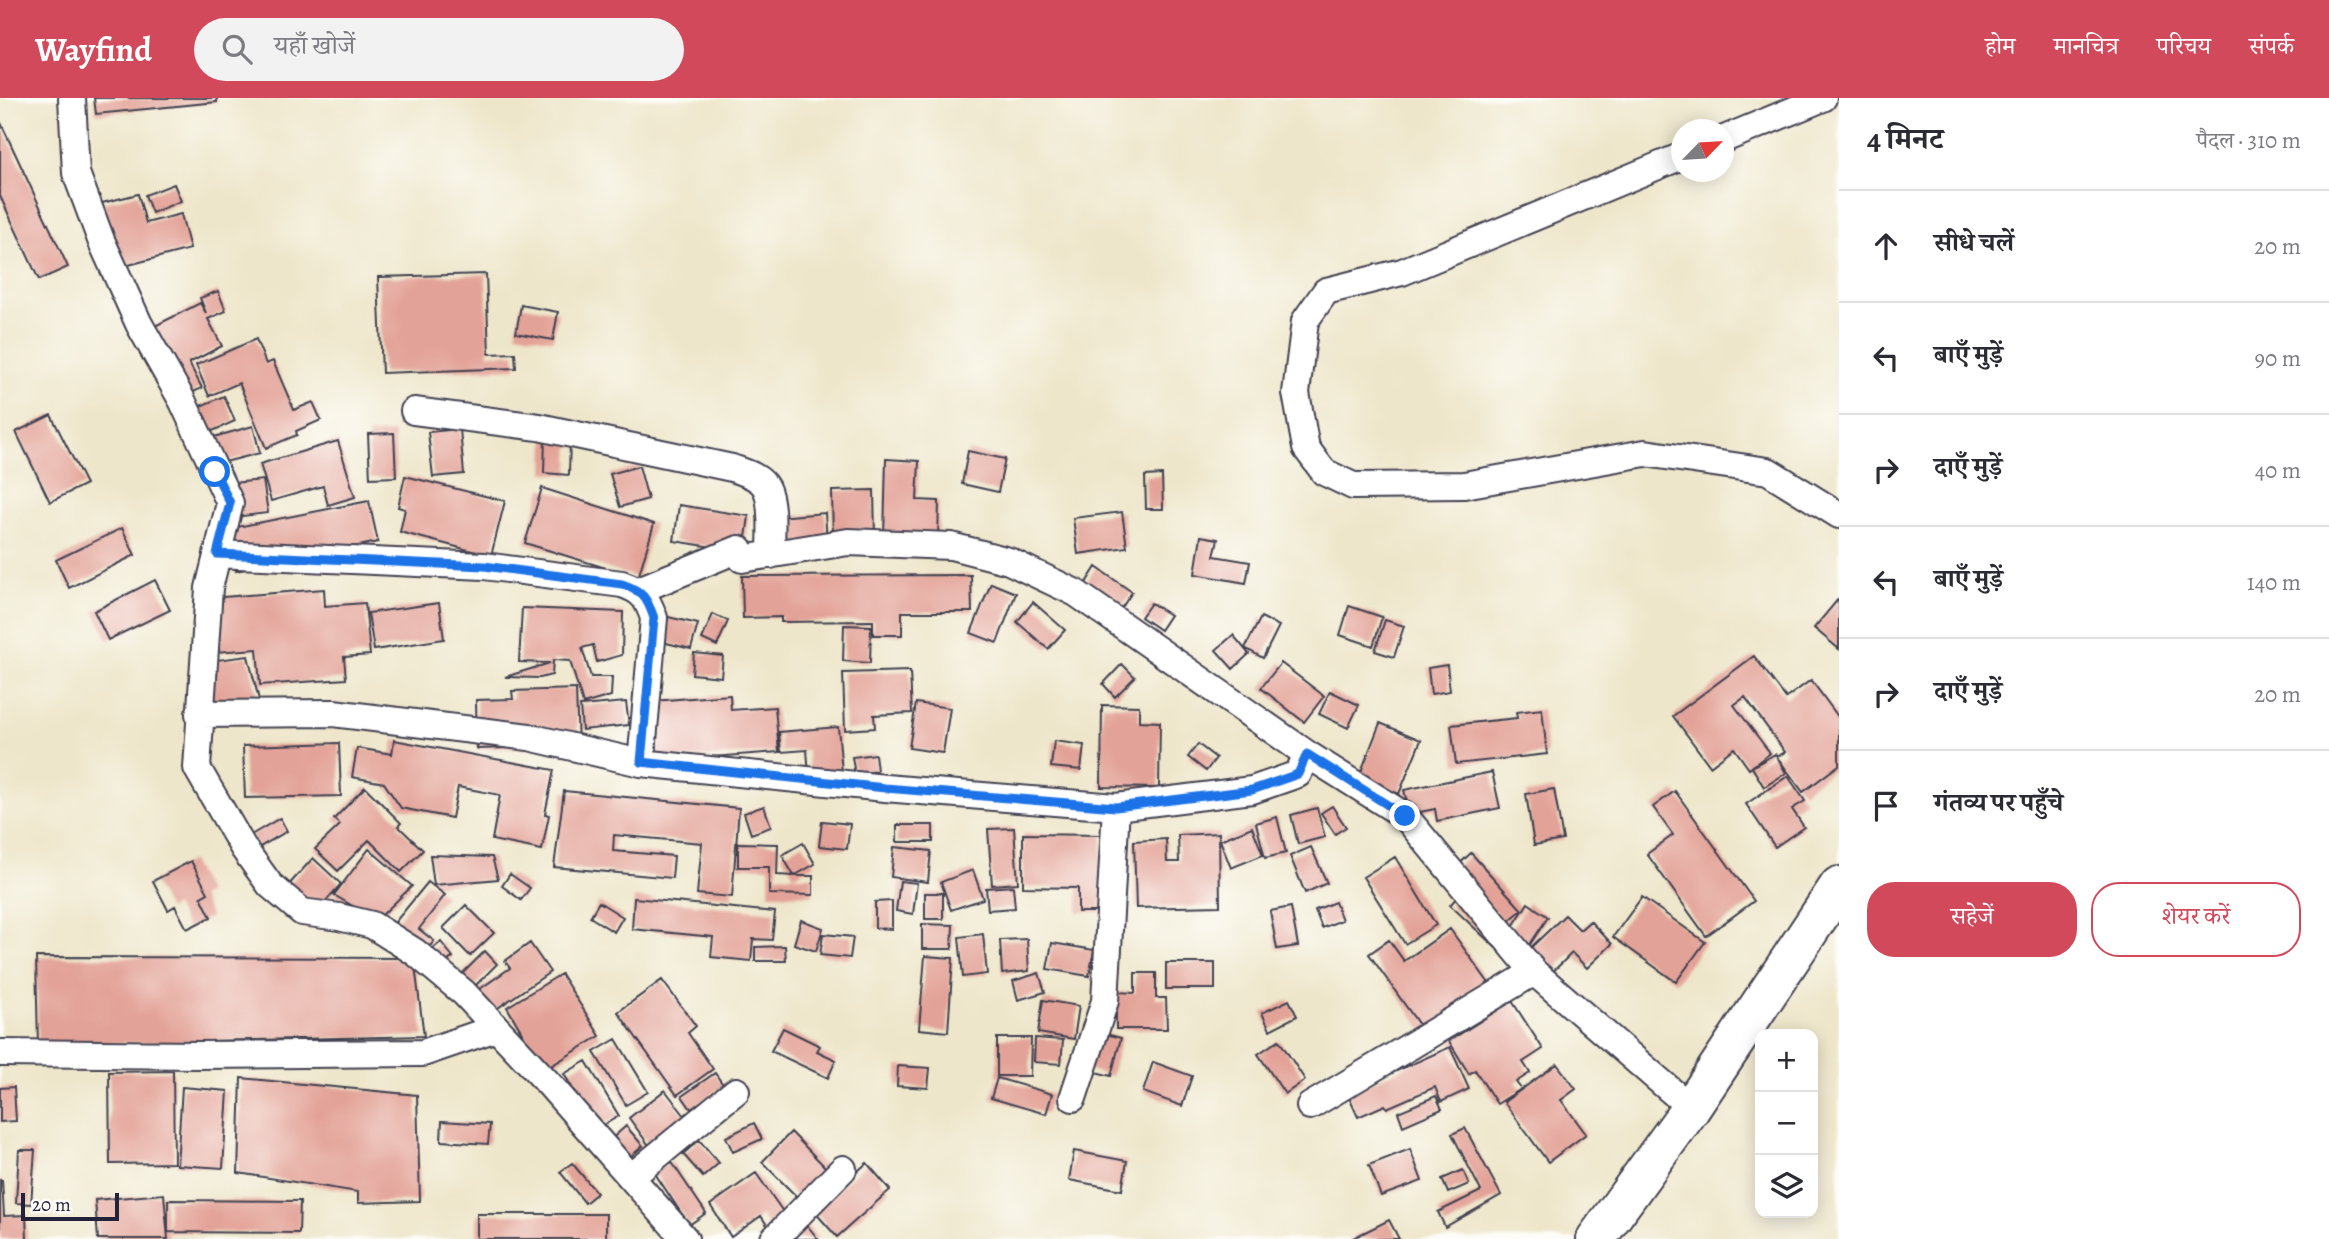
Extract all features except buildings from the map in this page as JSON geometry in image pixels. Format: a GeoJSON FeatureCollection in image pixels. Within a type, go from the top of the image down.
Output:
{"type":"FeatureCollection","features":[{"type":"Feature","properties":{"kind":"main road"},"geometry":{"type":"LineString","coordinates":[[1595,1239],[1691,1108],[1839,886]]}},
{"type":"Feature","properties":{"kind":"street"},"geometry":{"type":"LineString","coordinates":[[72,98],[76,173],[102,240],[139,324],[182,400],[230,503],[209,588],[197,768],[244,849],[271,885],[302,912],[372,925],[415,952],[464,993],[685,1239]]}},
{"type":"Feature","properties":{"kind":"street"},"geometry":{"type":"LineString","coordinates":[[1734,135],[1823,98]]}},
{"type":"Feature","properties":{"kind":"street"},"geometry":{"type":"LineString","coordinates":[[1671,161],[1402,272],[1326,291],[1305,321],[1296,393],[1306,448],[1324,472],[1353,486],[1464,485],[1645,453],[1768,471],[1839,515]]}},
{"type":"Feature","properties":{"kind":"street"},"geometry":{"type":"LineString","coordinates":[[414,411],[539,427],[732,468],[752,475],[765,486],[771,514],[771,555]]}},
{"type":"Feature","properties":{"kind":"street"},"geometry":{"type":"LineString","coordinates":[[639,590],[740,554],[771,555],[848,542],[951,547],[1009,561],[1076,593],[1307,754],[1405,816],[1534,972],[1691,1108]]}},
{"type":"Feature","properties":{"kind":"street"},"geometry":{"type":"LineString","coordinates":[[217,554],[484,566],[622,584],[639,590],[649,603],[654,618],[641,762]]}},
{"type":"Feature","properties":{"kind":"street"},"geometry":{"type":"LineString","coordinates":[[199,714],[333,713],[529,737],[641,762],[885,788],[1116,807],[1252,790],[1298,774],[1307,754]]}},
{"type":"Feature","properties":{"kind":"street"},"geometry":{"type":"LineString","coordinates":[[1073,1098],[1105,1001],[1116,807]]}},
{"type":"Feature","properties":{"kind":"street"},"geometry":{"type":"LineString","coordinates":[[1310,1106],[1534,972]]}},
{"type":"Feature","properties":{"kind":"street"},"geometry":{"type":"LineString","coordinates":[[0,1053],[423,1053],[496,1028]]}},
{"type":"Feature","properties":{"kind":"street"},"geometry":{"type":"LineString","coordinates":[[631,1177],[736,1091]]}},
{"type":"Feature","properties":{"kind":"street"},"geometry":{"type":"LineString","coordinates":[[774,1239],[843,1169]]}},
{"type":"Feature","properties":{"kind":"route"},"geometry":{"type":"LineString","coordinates":[[215,472],[230,503],[217,554],[484,566],[622,584],[639,590],[649,603],[654,618],[641,762],[885,788],[1116,807],[1252,790],[1298,774],[1307,754],[1405,816]]}}]}
